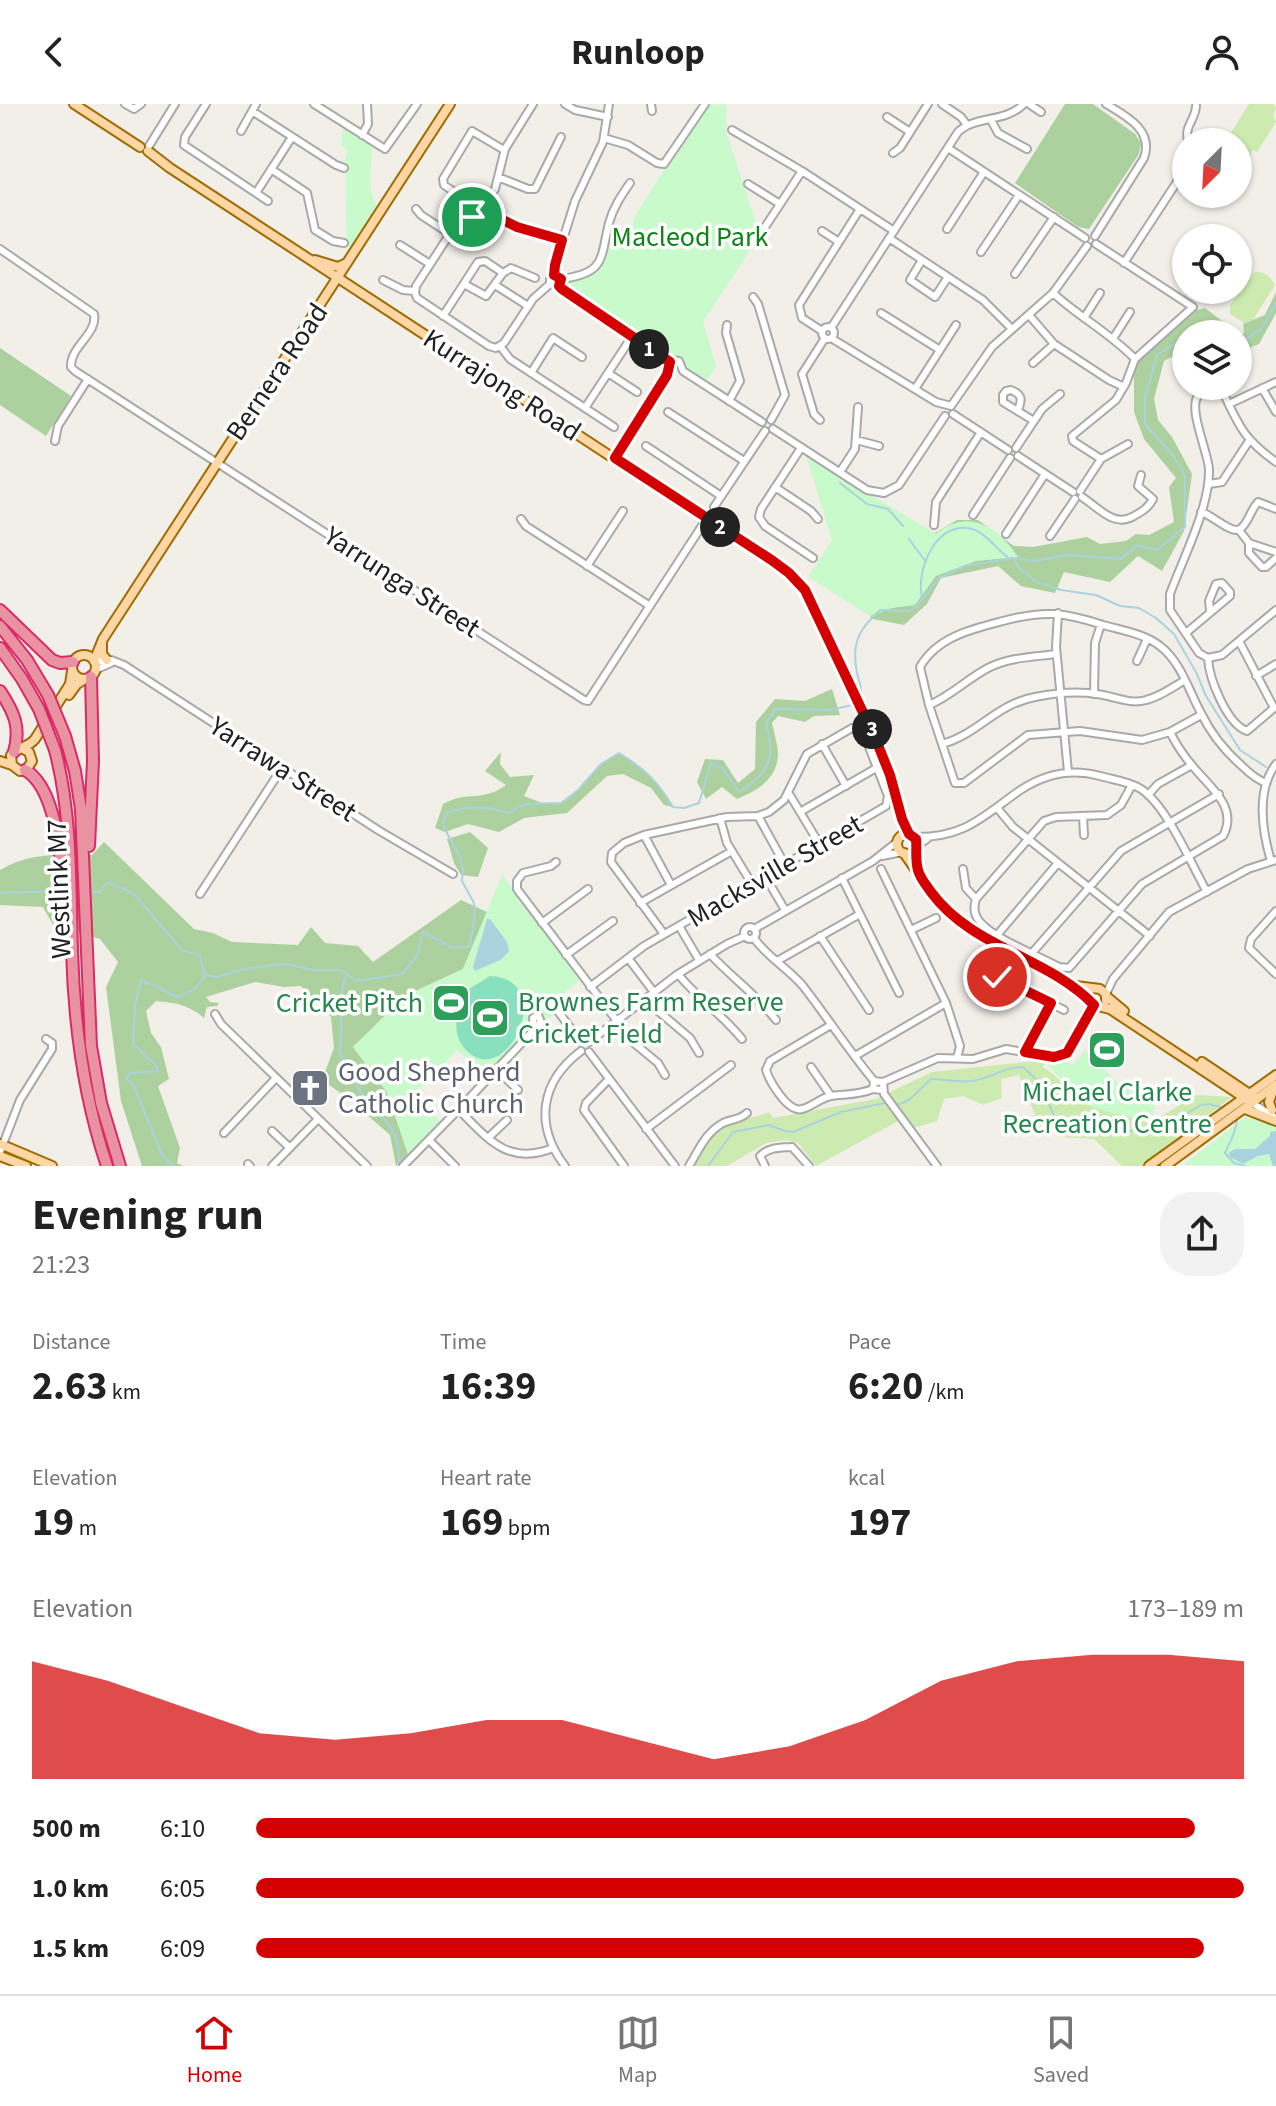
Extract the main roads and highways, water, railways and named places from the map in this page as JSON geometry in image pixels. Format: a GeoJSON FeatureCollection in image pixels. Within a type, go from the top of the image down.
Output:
{"type":"FeatureCollection","features":[{"type":"Feature","properties":{"kind":"highway"},"geometry":{"type":"LineString","coordinates":[[0,610],[52,660],[75,663]]}},
{"type":"Feature","properties":{"kind":"highway","name":"Westlink M7"},"geometry":{"type":"LineString","coordinates":[[0,626],[27,660],[48,695],[65,736],[79,790],[86,836],[85,927],[89,1026],[96,1083],[120,1166]]}},
{"type":"Feature","properties":{"kind":"highway","name":"Westlink M7"},"geometry":{"type":"LineString","coordinates":[[0,648],[39,709],[55,750],[64,792],[63,836],[78,1049],[88,1104],[107,1166]]}},
{"type":"Feature","properties":{"kind":"highway"},"geometry":{"type":"LineString","coordinates":[[86,836],[93,761],[92,669]]}},
{"type":"Feature","properties":{"kind":"highway"},"geometry":{"type":"LineString","coordinates":[[0,691],[17,720],[16,752]]}},
{"type":"Feature","properties":{"kind":"highway"},"geometry":{"type":"LineString","coordinates":[[25,770],[40,781],[63,836]]}},
{"type":"Feature","properties":{"kind":"main road","name":"Kurrajong Road"},"geometry":{"type":"LineString","coordinates":[[74,104],[145,147],[307,258],[795,578],[813,602],[867,717],[890,775],[909,840]]}},
{"type":"Feature","properties":{"kind":"main road","name":"Bernera Road"},"geometry":{"type":"LineString","coordinates":[[32,758],[69,695],[92,669],[96,650],[450,104]]}},
{"type":"Feature","properties":{"kind":"main road"},"geometry":{"type":"LineString","coordinates":[[307,258],[338,267],[347,262]]}},
{"type":"Feature","properties":{"kind":"main road","name":"Bernera Road"},"geometry":{"type":"LineString","coordinates":[[16,752],[35,739],[70,684],[75,663],[102,641]]}},
{"type":"Feature","properties":{"kind":"main road"},"geometry":{"type":"LineString","coordinates":[[102,641],[102,654],[110,661]]}},
{"type":"Feature","properties":{"kind":"main road"},"geometry":{"type":"LineString","coordinates":[[88,656],[92,669],[76,676],[75,663],[88,656]]}},
{"type":"Feature","properties":{"kind":"main road"},"geometry":{"type":"LineString","coordinates":[[12,765],[16,752]]}},
{"type":"Feature","properties":{"kind":"main road"},"geometry":{"type":"LineString","coordinates":[[16,752],[29,752],[32,758],[31,765],[25,770],[17,770],[0,759],[16,752]]}},
{"type":"Feature","properties":{"kind":"main road"},"geometry":{"type":"LineString","coordinates":[[903,853],[911,853],[909,840]]}},
{"type":"Feature","properties":{"kind":"main road"},"geometry":{"type":"LineString","coordinates":[[903,853],[909,840]]}},
{"type":"Feature","properties":{"kind":"main road"},"geometry":{"type":"LineString","coordinates":[[909,840],[917,869]]}},
{"type":"Feature","properties":{"kind":"main road"},"geometry":{"type":"LineString","coordinates":[[903,853],[934,896],[960,923],[1071,985],[1093,1003],[1110,1009],[1275,1116]]}},
{"type":"Feature","properties":{"kind":"main road"},"geometry":{"type":"LineString","coordinates":[[1071,985],[1101,992],[1117,1007],[1250,1101]]}},
{"type":"Feature","properties":{"kind":"main road"},"geometry":{"type":"LineString","coordinates":[[1093,1003],[1104,1003],[1101,992]]}},
{"type":"Feature","properties":{"kind":"main road"},"geometry":{"type":"LineString","coordinates":[[1093,1003],[1101,992]]}},
{"type":"Feature","properties":{"kind":"main road"},"geometry":{"type":"LineString","coordinates":[[1149,1166],[1229,1109],[1250,1101],[1276,1075]]}},
{"type":"Feature","properties":{"kind":"main road"},"geometry":{"type":"LineString","coordinates":[[1165,1166],[1250,1101],[1275,1086]]}},
{"type":"Feature","properties":{"kind":"main road"},"geometry":{"type":"LineString","coordinates":[[1275,1086],[1269,1102],[1275,1116]]}},
{"type":"Feature","properties":{"kind":"main road"},"geometry":{"type":"LineString","coordinates":[[1229,1109],[1236,1092]]}},
{"type":"Feature","properties":{"kind":"main road"},"geometry":{"type":"LineString","coordinates":[[0,1150],[26,1166]]}},
{"type":"Feature","properties":{"kind":"main road"},"geometry":{"type":"LineString","coordinates":[[0,1150],[52,1166]]}},
{"type":"Feature","properties":{"kind":"water"},"geometry":{"type":"Polygon","coordinates":[[[487,919],[507,942],[509,951],[502,959],[475,971],[473,967],[487,919]]]}},
{"type":"Feature","properties":{"kind":"water"},"geometry":{"type":"Polygon","coordinates":[[[1276,1131],[1276,1166],[1273,1166],[1269,1154],[1243,1164],[1230,1157],[1229,1152],[1236,1149],[1255,1149],[1270,1136],[1270,1132],[1276,1131]]]}},
{"type":"Feature","properties":{"kind":"waterway"},"geometry":{"type":"LineString","coordinates":[[1252,335],[1261,329],[1276,303]]}},
{"type":"Feature","properties":{"kind":"waterway"},"geometry":{"type":"LineString","coordinates":[[860,698],[855,653],[862,630],[880,610],[908,611],[917,606],[939,578],[965,566],[1013,558],[1035,561],[1068,555],[1121,559],[1137,545],[1157,550],[1185,527],[1185,476],[1173,455],[1145,424],[1145,397],[1157,355],[1172,346]]}},
{"type":"Feature","properties":{"kind":"waterway"},"geometry":{"type":"LineString","coordinates":[[840,483],[867,504],[888,509],[903,526]]}},
{"type":"Feature","properties":{"kind":"waterway"},"geometry":{"type":"LineString","coordinates":[[922,598],[925,563],[930,551],[946,533],[956,529],[974,530],[1009,558]]}},
{"type":"Feature","properties":{"kind":"waterway"},"geometry":{"type":"LineString","coordinates":[[909,539],[926,562]]}},
{"type":"Feature","properties":{"kind":"waterway"},"geometry":{"type":"LineString","coordinates":[[1013,558],[1019,568],[1037,582],[1061,590],[1096,595],[1120,606],[1139,608],[1156,618],[1174,634],[1206,696],[1240,750],[1266,767]]}},
{"type":"Feature","properties":{"kind":"waterway"},"geometry":{"type":"LineString","coordinates":[[89,892],[100,892],[108,882],[133,893],[182,950],[200,956],[205,975],[217,977],[249,968],[285,964],[314,970],[341,970],[357,981],[402,974],[417,956],[423,932],[451,947],[469,947],[474,903],[462,881],[463,868],[459,855],[443,826],[445,814],[477,808],[509,813],[524,804],[561,803],[578,790],[601,764],[619,753],[650,776],[673,807],[684,808],[699,803],[711,763],[723,769],[739,792],[758,778],[768,764],[770,746],[766,724],[775,709],[830,710],[857,704]]}},
{"type":"Feature","properties":{"kind":"waterway"},"geometry":{"type":"LineString","coordinates":[[0,893],[63,891]]}},
{"type":"Feature","properties":{"kind":"waterway"},"geometry":{"type":"LineString","coordinates":[[347,974],[342,993],[339,1051],[361,1092],[394,1133],[399,1164]]}},
{"type":"Feature","properties":{"kind":"waterway"},"geometry":{"type":"LineString","coordinates":[[173,1166],[162,1155],[133,1084],[126,1079],[130,1073],[158,1071],[156,1065],[133,1044],[135,1005],[141,980],[178,997],[195,989],[205,976]]}},
{"type":"Feature","properties":{"kind":"waterway"},"geometry":{"type":"LineString","coordinates":[[897,1105],[909,1100],[931,1079],[972,1081],[1023,1067],[1039,1082],[1055,1118],[1108,1132],[1161,1129],[1201,1105],[1220,1107]]}},
{"type":"Feature","properties":{"kind":"waterway"},"geometry":{"type":"LineString","coordinates":[[708,1166],[733,1132],[769,1125],[793,1132],[841,1112],[885,1103]]}},
{"type":"Feature","properties":{"kind":"waterway"},"geometry":{"type":"LineString","coordinates":[[1237,1120],[1225,1153],[1234,1163],[1245,1166]]}},
{"type":"Feature","properties":{"kind":"place","name":"Cricket Pitch"},"geometry":{"type":"Point","coordinates":[451,1003]}},
{"type":"Feature","properties":{"kind":"place","name":"Brownes Farm Reserve Cricket Field"},"geometry":{"type":"Point","coordinates":[490,1018]}},
{"type":"Feature","properties":{"kind":"place","name":"Michael Clarke Recreation Centre"},"geometry":{"type":"Point","coordinates":[1107,1050]}},
{"type":"Feature","properties":{"kind":"place","name":"Good Shepherd Catholic Church"},"geometry":{"type":"Point","coordinates":[310,1088]}},
{"type":"Feature","properties":{"kind":"park label","name":"Macleod Park"},"geometry":{"type":"Point","coordinates":[690,237]}}]}
